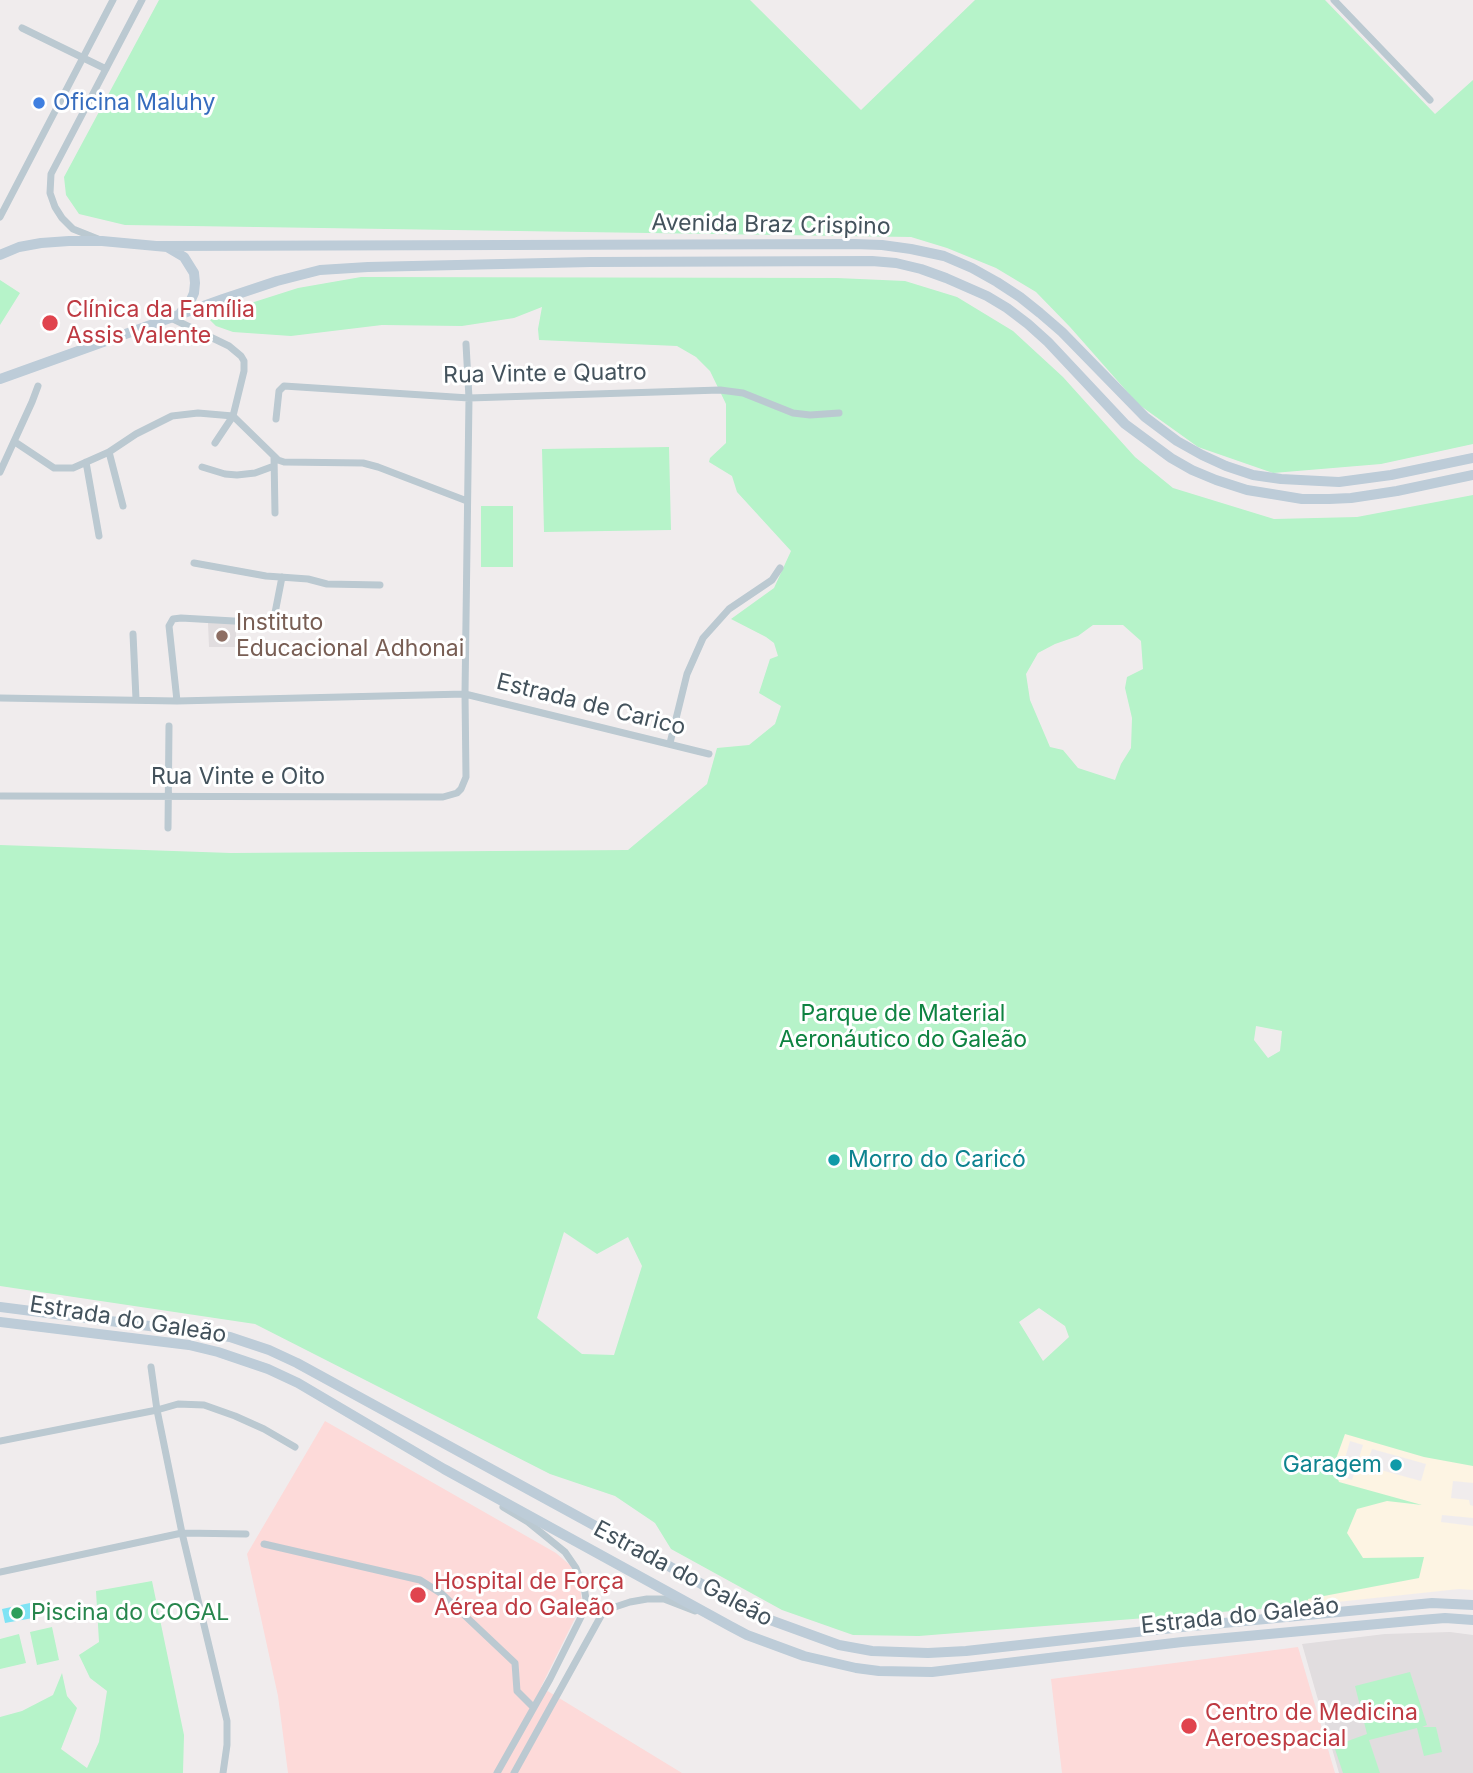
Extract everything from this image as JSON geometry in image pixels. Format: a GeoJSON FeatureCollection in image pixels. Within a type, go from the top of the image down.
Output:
{"type":"FeatureCollection","features":[{"type":"Feature","properties":{"kind":"main road","name":"Avenida Braz Crispino"},"geometry":{"type":"LineString","coordinates":[[0,255],[19,247],[41,243],[102,241],[158,246],[882,245],[944,256],[972,268],[1020,297],[1062,332],[1145,417],[1177,441],[1226,466],[1253,475],[1281,479],[1339,482],[1366,480],[1473,458]]}},
{"type":"Feature","properties":{"kind":"main road"},"geometry":{"type":"LineString","coordinates":[[158,246],[172,248],[184,257],[194,273],[195,283],[190,302],[173,317]]}},
{"type":"Feature","properties":{"kind":"main road","name":"Avenida Braz Crispino"},"geometry":{"type":"LineString","coordinates":[[0,379],[276,281],[320,270],[591,262],[872,261],[921,269],[969,287],[1007,308],[1048,342],[1125,424],[1171,458],[1216,480],[1247,490],[1301,499],[1329,499],[1397,491],[1473,475]]}},
{"type":"Feature","properties":{"kind":"main road","name":"Estrada do Galeão"},"geometry":{"type":"LineString","coordinates":[[0,1307],[230,1337],[269,1350],[753,1612],[839,1645],[872,1651],[966,1651],[1408,1606],[1442,1603],[1473,1605]]}},
{"type":"Feature","properties":{"kind":"main road","name":"Estrada do Galeão"},"geometry":{"type":"LineString","coordinates":[[0,1322],[189,1345],[268,1369],[298,1383],[444,1469],[747,1635],[804,1656],[856,1668],[932,1672],[1182,1642],[1420,1619],[1473,1620]]}},
{"type":"Feature","properties":{"kind":"street"},"geometry":{"type":"LineString","coordinates":[[0,217],[113,0]]}},
{"type":"Feature","properties":{"kind":"street"},"geometry":{"type":"LineString","coordinates":[[102,241],[73,229],[62,218],[50,193],[51,174],[142,0]]}},
{"type":"Feature","properties":{"kind":"street"},"geometry":{"type":"LineString","coordinates":[[1334,0],[1430,100]]}},
{"type":"Feature","properties":{"kind":"street"},"geometry":{"type":"LineString","coordinates":[[22,28],[106,69]]}},
{"type":"Feature","properties":{"kind":"street"},"geometry":{"type":"LineString","coordinates":[[173,317],[229,346],[244,361],[233,416],[215,443]]}},
{"type":"Feature","properties":{"kind":"street"},"geometry":{"type":"LineString","coordinates":[[465,694],[467,344]]}},
{"type":"Feature","properties":{"kind":"street"},"geometry":{"type":"LineString","coordinates":[[0,471],[38,386]]}},
{"type":"Feature","properties":{"kind":"street","name":"Rua Vinte e Quatro"},"geometry":{"type":"LineString","coordinates":[[276,419],[279,391],[284,386],[468,398],[720,390],[743,393],[793,413],[839,413]]}},
{"type":"Feature","properties":{"kind":"street"},"geometry":{"type":"LineString","coordinates":[[15,442],[54,468],[73,468],[108,453],[136,434],[172,416],[198,413],[233,416],[278,460],[363,463],[467,501]]}},
{"type":"Feature","properties":{"kind":"street"},"geometry":{"type":"LineString","coordinates":[[108,453],[123,506]]}},
{"type":"Feature","properties":{"kind":"street"},"geometry":{"type":"LineString","coordinates":[[274,456],[275,513]]}},
{"type":"Feature","properties":{"kind":"street"},"geometry":{"type":"LineString","coordinates":[[86,461],[99,536]]}},
{"type":"Feature","properties":{"kind":"street"},"geometry":{"type":"LineString","coordinates":[[202,467],[237,475],[255,473],[274,466]]}},
{"type":"Feature","properties":{"kind":"street"},"geometry":{"type":"LineString","coordinates":[[194,563],[327,584],[380,585]]}},
{"type":"Feature","properties":{"kind":"street"},"geometry":{"type":"LineString","coordinates":[[670,743],[687,674],[703,638],[729,609],[772,580],[780,568]]}},
{"type":"Feature","properties":{"kind":"street"},"geometry":{"type":"LineString","coordinates":[[177,701],[169,626],[173,619],[269,623],[274,618],[282,577]]}},
{"type":"Feature","properties":{"kind":"street"},"geometry":{"type":"LineString","coordinates":[[133,634],[136,699]]}},
{"type":"Feature","properties":{"kind":"street","name":"Estrada de Carico"},"geometry":{"type":"LineString","coordinates":[[0,698],[177,701],[465,694],[709,754]]}},
{"type":"Feature","properties":{"kind":"street","name":"Rua Vinte e Oito"},"geometry":{"type":"LineString","coordinates":[[0,796],[443,797],[457,793],[464,785],[466,777],[465,694]]}},
{"type":"Feature","properties":{"kind":"street"},"geometry":{"type":"LineString","coordinates":[[168,828],[169,726]]}},
{"type":"Feature","properties":{"kind":"street"},"geometry":{"type":"LineString","coordinates":[[151,1367],[182,1533],[227,1721],[223,1773]]}},
{"type":"Feature","properties":{"kind":"street"},"geometry":{"type":"LineString","coordinates":[[0,1441],[178,1404],[204,1405],[245,1420],[295,1447]]}},
{"type":"Feature","properties":{"kind":"street"},"geometry":{"type":"LineString","coordinates":[[444,1469],[528,1522],[565,1552],[584,1587],[587,1605],[550,1679],[497,1773]]}},
{"type":"Feature","properties":{"kind":"street"},"geometry":{"type":"LineString","coordinates":[[0,1572],[182,1533],[246,1534]]}},
{"type":"Feature","properties":{"kind":"street"},"geometry":{"type":"LineString","coordinates":[[264,1544],[420,1580],[442,1594],[515,1663],[517,1692],[534,1707]]}},
{"type":"Feature","properties":{"kind":"street"},"geometry":{"type":"LineString","coordinates":[[514,1773],[602,1614],[615,1607],[647,1599],[664,1600],[716,1619]]}},
{"type":"Feature","properties":{"kind":"shaded area","name":"Instituto Educacional Adhonai"},"geometry":{"type":"Polygon","coordinates":[[[208,623],[236,623],[236,647],[209,647],[208,623]]]}},
{"type":"Feature","properties":{"kind":"shaded area","name":"Hospital de Força Aérea do Galeão"},"geometry":{"type":"Polygon","coordinates":[[[325,1421],[556,1553],[571,1566],[580,1586],[582,1604],[541,1687],[682,1773],[288,1773],[278,1696],[247,1554],[325,1421]]]}},
{"type":"Feature","properties":{"kind":"shaded area"},"geometry":{"type":"Polygon","coordinates":[[[1359,1421],[1473,1428],[1473,1483],[1453,1481],[1451,1498],[1469,1500],[1473,1506],[1473,1518],[1442,1515],[1441,1522],[1473,1526],[1473,1590],[1459,1589],[1309,1605],[1307,1599],[1318,1436],[1359,1421]],[[1350,1441],[1340,1476],[1352,1480],[1363,1445],[1350,1441]],[[1372,1449],[1366,1466],[1421,1481],[1426,1464],[1372,1449]]]}},
{"type":"Feature","properties":{"kind":"shaded area"},"geometry":{"type":"Polygon","coordinates":[[[1450,1632],[1473,1635],[1473,1773],[1339,1773],[1302,1644],[1385,1634],[1450,1632]]]}},
{"type":"Feature","properties":{"kind":"shaded area","name":"Centro de Medicina Aeroespacial"},"geometry":{"type":"Polygon","coordinates":[[[1298,1647],[1335,1773],[1062,1773],[1051,1679],[1298,1647]]]}},
{"type":"Feature","properties":{"kind":"green space"},"geometry":{"type":"Polygon","coordinates":[[[159,0],[750,0],[861,110],[975,0],[1325,0],[1435,114],[1473,80],[1473,444],[1381,464],[1273,473],[1198,447],[1138,404],[1036,292],[996,268],[911,237],[125,225],[79,214],[66,195],[64,177],[159,0]]]}},
{"type":"Feature","properties":{"kind":"green space","name":"Parque de Material Aeronáutico do Galeão"},"geometry":{"type":"Polygon","coordinates":[[[361,277],[837,278],[905,281],[957,297],[1013,331],[1063,377],[1135,457],[1173,488],[1274,519],[1357,517],[1473,495],[1473,1466],[1424,1457],[1345,1434],[1333,1467],[1339,1482],[1422,1505],[1387,1501],[1357,1509],[1347,1533],[1363,1558],[1424,1557],[1419,1578],[1308,1599],[1309,1605],[919,1636],[853,1635],[782,1610],[671,1549],[655,1523],[615,1496],[550,1474],[255,1324],[0,1286],[0,845],[231,853],[628,850],[707,784],[717,748],[749,745],[775,724],[781,706],[759,693],[770,659],[778,656],[774,643],[731,619],[774,588],[791,551],[737,492],[732,476],[709,462],[726,443],[726,404],[710,371],[696,357],[677,346],[539,340],[542,307],[514,318],[462,326],[382,325],[291,336],[233,332],[216,326],[207,317],[298,288],[361,277]],[[1093,625],[1078,636],[1038,653],[1026,674],[1030,700],[1050,747],[1063,750],[1078,768],[1115,780],[1131,748],[1132,718],[1125,688],[1127,677],[1143,669],[1141,641],[1123,625],[1093,625]],[[1256,1026],[1254,1040],[1268,1058],[1280,1051],[1282,1031],[1256,1026]],[[564,1232],[537,1318],[582,1354],[614,1355],[642,1266],[628,1237],[597,1254],[564,1232]],[[1039,1308],[1019,1322],[1043,1361],[1069,1337],[1065,1326],[1039,1308]]]}},
{"type":"Feature","properties":{"kind":"green space"},"geometry":{"type":"Polygon","coordinates":[[[0,280],[20,293],[0,325],[0,280]]]}},
{"type":"Feature","properties":{"kind":"green space"},"geometry":{"type":"Polygon","coordinates":[[[669,447],[671,530],[544,532],[542,449],[669,447]]]}},
{"type":"Feature","properties":{"kind":"green space"},"geometry":{"type":"Polygon","coordinates":[[[481,506],[513,506],[513,567],[481,567],[481,506]]]}},
{"type":"Feature","properties":{"kind":"green space"},"geometry":{"type":"Polygon","coordinates":[[[152,1581],[184,1735],[183,1773],[0,1773],[0,1717],[22,1711],[53,1695],[62,1673],[67,1696],[77,1708],[61,1749],[87,1768],[99,1742],[107,1691],[90,1678],[79,1655],[99,1642],[96,1591],[152,1581]]]}},
{"type":"Feature","properties":{"kind":"green space"},"geometry":{"type":"Polygon","coordinates":[[[52,1627],[59,1660],[37,1665],[30,1632],[52,1627]]]}},
{"type":"Feature","properties":{"kind":"green space"},"geometry":{"type":"Polygon","coordinates":[[[19,1634],[26,1663],[0,1669],[0,1639],[19,1634]]]}},
{"type":"Feature","properties":{"kind":"green space"},"geometry":{"type":"Polygon","coordinates":[[[1410,1672],[1427,1725],[1422,1727],[1436,1727],[1442,1752],[1424,1756],[1417,1728],[1369,1740],[1380,1773],[1343,1773],[1334,1746],[1367,1734],[1355,1686],[1410,1672]]]}},
{"type":"Feature","properties":{"kind":"water","name":"Piscina do COGAL"},"geometry":{"type":"Polygon","coordinates":[[[30,1603],[33,1618],[5,1623],[2,1609],[30,1603]]]}},
{"type":"Feature","properties":{"kind":"place","name":"Oficina Maluhy"},"geometry":{"type":"Point","coordinates":[39,103]}},
{"type":"Feature","properties":{"kind":"place","name":"Clínica da Família Assis Valente"},"geometry":{"type":"Point","coordinates":[50,323]}},
{"type":"Feature","properties":{"kind":"place","name":"Instituto Educacional Adhonai"},"geometry":{"type":"Point","coordinates":[222,636]}},
{"type":"Feature","properties":{"kind":"place","name":"Morro do Caricó"},"geometry":{"type":"Point","coordinates":[834,1160]}},
{"type":"Feature","properties":{"kind":"place","name":"Garagem"},"geometry":{"type":"Point","coordinates":[1396,1465]}},
{"type":"Feature","properties":{"kind":"place","name":"Hospital de Força Aérea do Galeão"},"geometry":{"type":"Point","coordinates":[418,1595]}},
{"type":"Feature","properties":{"kind":"place","name":"Piscina do COGAL"},"geometry":{"type":"Point","coordinates":[17,1613]}},
{"type":"Feature","properties":{"kind":"place","name":"Centro de Medicina Aeroespacial"},"geometry":{"type":"Point","coordinates":[1189,1726]}}]}
